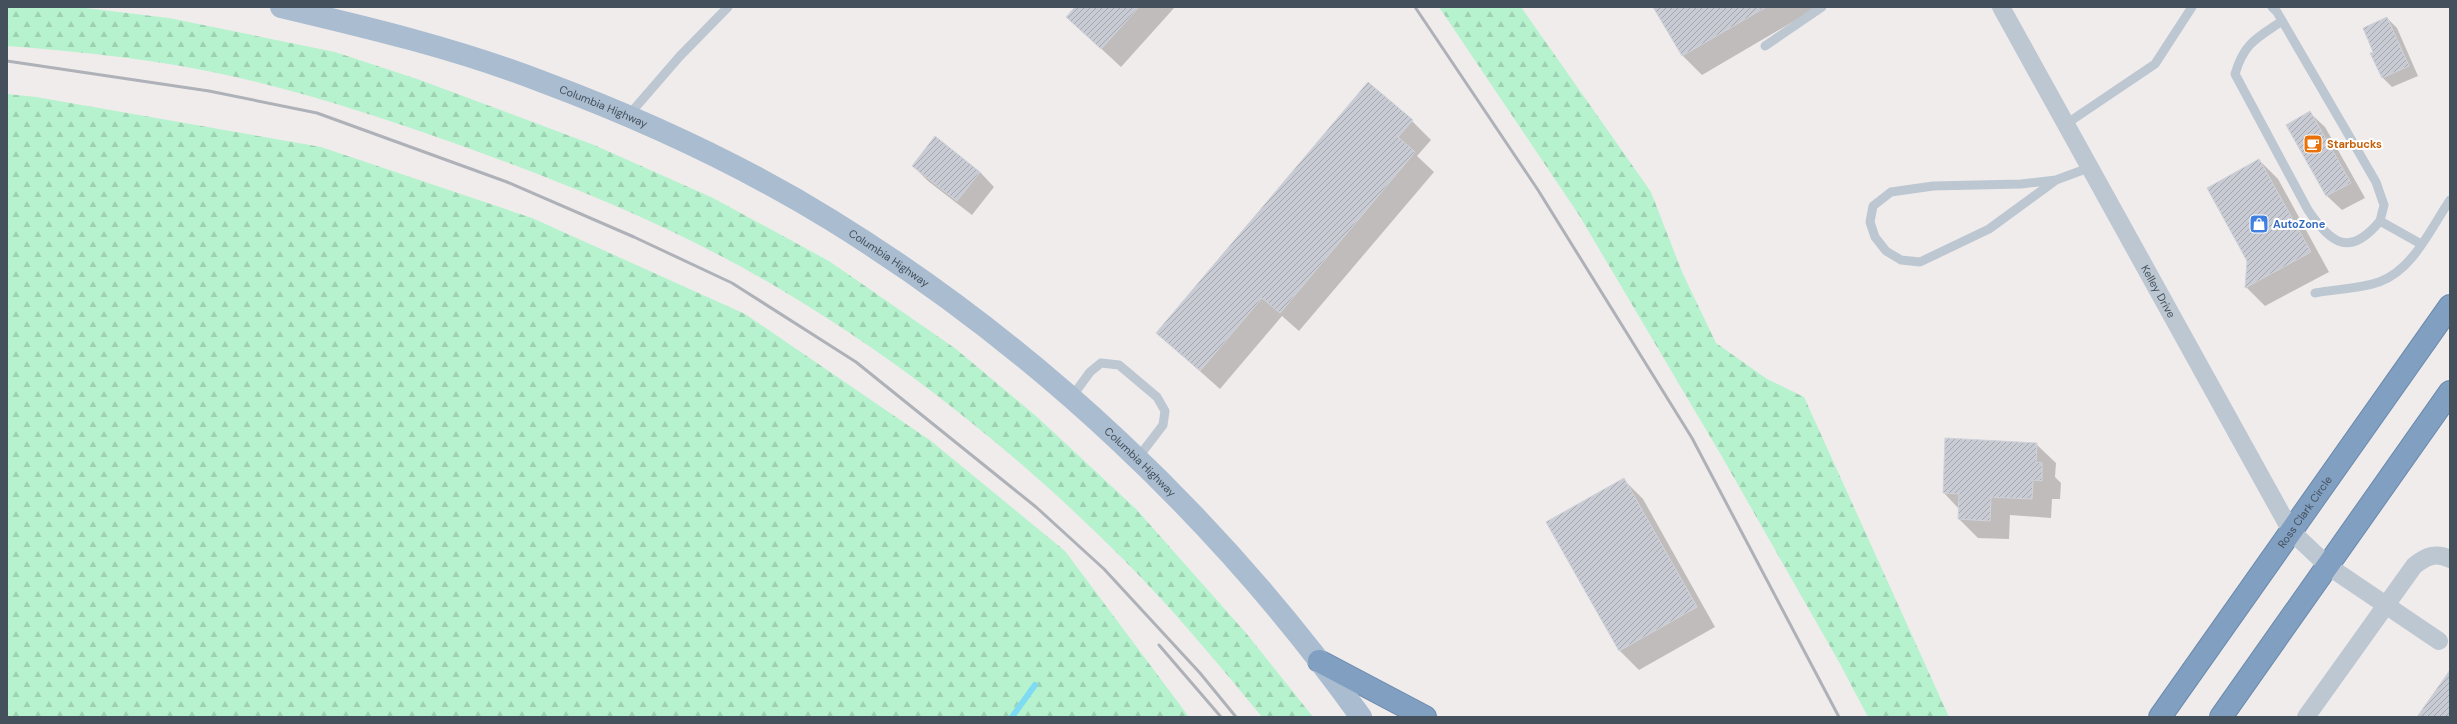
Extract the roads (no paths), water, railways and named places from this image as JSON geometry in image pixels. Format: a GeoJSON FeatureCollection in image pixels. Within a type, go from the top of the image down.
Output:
{"type":"FeatureCollection","features":[{"type":"Feature","properties":{"kind":"highway","name":"Ross Clark Circle"},"geometry":{"type":"LineString","coordinates":[[2160,717],[2450,306]]}},
{"type":"Feature","properties":{"kind":"highway"},"geometry":{"type":"LineString","coordinates":[[2221,717],[2450,392]]}},
{"type":"Feature","properties":{"kind":"highway"},"geometry":{"type":"LineString","coordinates":[[1319,661],[1425,717]]}},
{"type":"Feature","properties":{"kind":"main road","name":"Columbia Highway"},"geometry":{"type":"LineString","coordinates":[[281,7],[372,28],[468,56],[542,81],[628,116],[768,184],[874,247],[935,290],[1071,398],[1137,459],[1206,528],[1319,661],[1362,717]]}},
{"type":"Feature","properties":{"kind":"street","name":"Kelley Drive"},"geometry":{"type":"LineString","coordinates":[[2001,7],[2292,530],[2328,566],[2439,641]]}},
{"type":"Feature","properties":{"kind":"street"},"geometry":{"type":"LineString","coordinates":[[2306,717],[2414,566],[2422,558],[2432,555],[2442,555],[2450,559]]}},
{"type":"Feature","properties":{"kind":"lane"},"geometry":{"type":"LineString","coordinates":[[628,116],[680,56],[728,7]]}},
{"type":"Feature","properties":{"kind":"lane"},"geometry":{"type":"LineString","coordinates":[[1766,46],[1822,7]]}},
{"type":"Feature","properties":{"kind":"lane"},"geometry":{"type":"LineString","coordinates":[[2066,124],[2155,64],[2192,7]]}},
{"type":"Feature","properties":{"kind":"lane"},"geometry":{"type":"LineString","coordinates":[[2272,7],[2282,21],[2376,182],[2384,205],[2380,221],[2368,235],[2357,242],[2344,243],[2329,235],[2319,226],[2308,210],[2235,74],[2240,56],[2253,40],[2282,21]]}},
{"type":"Feature","properties":{"kind":"lane"},"geometry":{"type":"LineString","coordinates":[[2056,180],[1989,229],[1920,262],[1901,260],[1886,251],[1874,237],[1870,222],[1873,206],[1891,192],[1933,186],[2021,184],[2056,180],[2091,167]]}},
{"type":"Feature","properties":{"kind":"lane"},"geometry":{"type":"LineString","coordinates":[[2315,293],[2379,282],[2410,260],[2450,200]]}},
{"type":"Feature","properties":{"kind":"lane"},"geometry":{"type":"LineString","coordinates":[[2380,221],[2421,244]]}},
{"type":"Feature","properties":{"kind":"lane"},"geometry":{"type":"LineString","coordinates":[[1071,398],[1090,372],[1101,363],[1119,364],[1157,397],[1165,410],[1163,425],[1137,459]]}},
{"type":"Feature","properties":{"kind":"waterway"},"geometry":{"type":"LineString","coordinates":[[1012,717],[1035,685]]}},
{"type":"Feature","properties":{"kind":"railway"},"geometry":{"type":"LineString","coordinates":[[1415,7],[1538,190],[1692,438],[1839,717]]}},
{"type":"Feature","properties":{"kind":"railway"},"geometry":{"type":"LineString","coordinates":[[7,61],[209,91],[317,113],[507,182],[634,237],[732,283],[856,362],[1036,507],[1104,569],[1200,673],[1236,717]]}},
{"type":"Feature","properties":{"kind":"railway"},"geometry":{"type":"LineString","coordinates":[[1159,645],[1221,717]]}},
{"type":"Feature","properties":{"kind":"place","name":"Starbucks"},"geometry":{"type":"Point","coordinates":[2313,144]}},
{"type":"Feature","properties":{"kind":"place","name":"AutoZone"},"geometry":{"type":"Point","coordinates":[2259,224]}}]}
